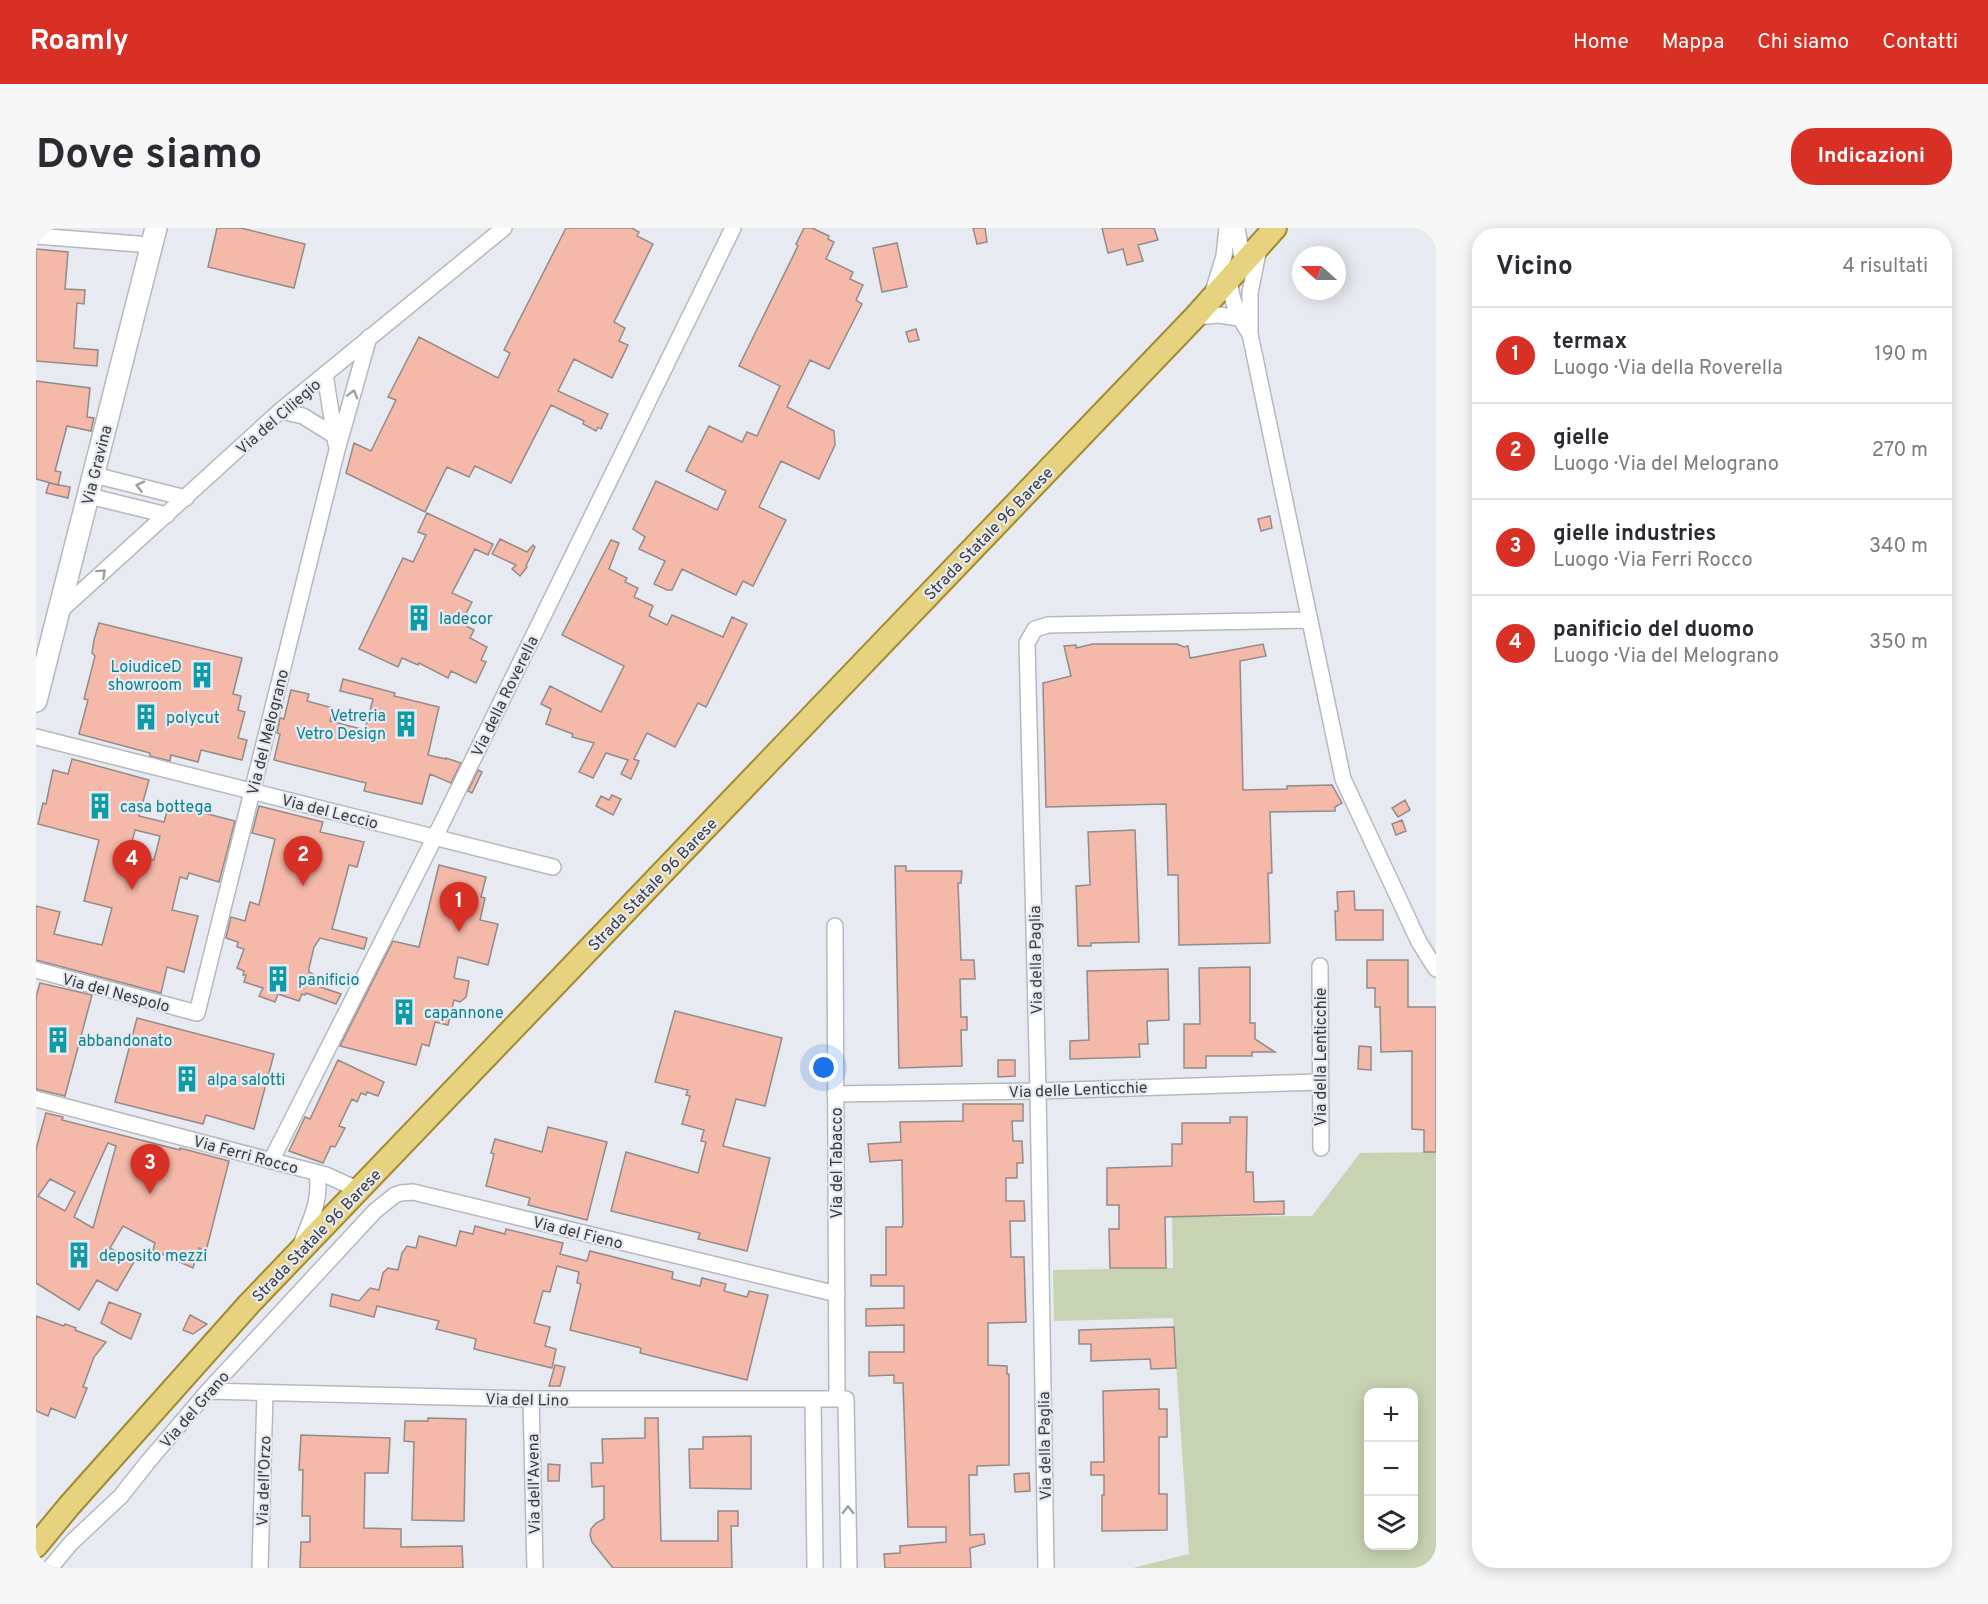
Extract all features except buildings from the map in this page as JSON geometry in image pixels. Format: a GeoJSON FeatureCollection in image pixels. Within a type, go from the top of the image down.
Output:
{"type":"FeatureCollection","features":[{"type":"Feature","properties":{"kind":"main road","name":"Strada Statale 96 Barese"},"geometry":{"type":"LineString","coordinates":[[36,1546],[249,1304],[1195,317],[1210,301],[1232,266],[1268,236]]}},
{"type":"Feature","properties":{"kind":"main road","name":"Via Gravina"},"geometry":{"type":"LineString","coordinates":[[36,701],[42,650],[58,612],[154,237]]}},
{"type":"Feature","properties":{"kind":"street","name":"Via del Ciliegio"},"geometry":{"type":"LineString","coordinates":[[58,612],[280,411],[504,228]]}},
{"type":"Feature","properties":{"kind":"street","name":"Via della Roverella"},"geometry":{"type":"LineString","coordinates":[[271,1161],[435,837],[733,228]]}},
{"type":"Feature","properties":{"kind":"street"},"geometry":{"type":"LineString","coordinates":[[1227,228],[1232,266],[1232,298],[1239,318],[1250,334]]}},
{"type":"Feature","properties":{"kind":"street"},"geometry":{"type":"LineString","coordinates":[[1237,228],[1232,266],[1250,293]]}},
{"type":"Feature","properties":{"kind":"street"},"geometry":{"type":"LineString","coordinates":[[36,236],[154,237]]}},
{"type":"Feature","properties":{"kind":"street"},"geometry":{"type":"LineString","coordinates":[[1268,236],[1250,293],[1250,334],[1343,779],[1419,942],[1436,969]]}},
{"type":"Feature","properties":{"kind":"street"},"geometry":{"type":"LineString","coordinates":[[1195,317],[1219,315],[1239,318]]}},
{"type":"Feature","properties":{"kind":"street","name":"Via del Melograno"},"geometry":{"type":"LineString","coordinates":[[197,1013],[253,791],[336,443],[369,337]]}},
{"type":"Feature","properties":{"kind":"street"},"geometry":{"type":"LineString","coordinates":[[326,374],[336,443]]}},
{"type":"Feature","properties":{"kind":"street"},"geometry":{"type":"LineString","coordinates":[[280,411],[314,421],[336,443]]}},
{"type":"Feature","properties":{"kind":"street"},"geometry":{"type":"LineString","coordinates":[[94,475],[186,498]]}},
{"type":"Feature","properties":{"kind":"street"},"geometry":{"type":"LineString","coordinates":[[89,496],[167,515]]}},
{"type":"Feature","properties":{"kind":"street","name":"Via della Paglia"},"geometry":{"type":"LineString","coordinates":[[1046,1568],[1027,643],[1035,628],[1048,625],[1309,620]]}},
{"type":"Feature","properties":{"kind":"street","name":"Via del Leccio"},"geometry":{"type":"LineString","coordinates":[[36,737],[553,867]]}},
{"type":"Feature","properties":{"kind":"street","name":"Via del Tabacco"},"geometry":{"type":"LineString","coordinates":[[834,926],[837,1294],[849,1568]]}},
{"type":"Feature","properties":{"kind":"street","name":"Via della Lenticchie"},"geometry":{"type":"LineString","coordinates":[[1320,966],[1321,1148]]}},
{"type":"Feature","properties":{"kind":"street","name":"Via del Nespolo"},"geometry":{"type":"LineString","coordinates":[[36,970],[197,1013]]}},
{"type":"Feature","properties":{"kind":"street","name":"Via delle Lenticchie"},"geometry":{"type":"LineString","coordinates":[[835,1094],[1038,1091],[1320,1082]]}},
{"type":"Feature","properties":{"kind":"street","name":"Via Ferri Rocco"},"geometry":{"type":"LineString","coordinates":[[36,1099],[271,1161],[318,1181],[342,1181],[358,1190]]}},
{"type":"Feature","properties":{"kind":"street"},"geometry":{"type":"LineString","coordinates":[[318,1181],[332,1200],[343,1206]]}},
{"type":"Feature","properties":{"kind":"street"},"geometry":{"type":"LineString","coordinates":[[298,1253],[313,1215],[318,1181]]}},
{"type":"Feature","properties":{"kind":"street","name":"Via del Fieno"},"geometry":{"type":"LineString","coordinates":[[338,1249],[387,1201],[401,1192],[413,1192],[837,1294]]}},
{"type":"Feature","properties":{"kind":"street"},"geometry":{"type":"LineString","coordinates":[[322,1228],[338,1249]]}},
{"type":"Feature","properties":{"kind":"street","name":"Via del Grano"},"geometry":{"type":"LineString","coordinates":[[50,1568],[71,1543],[121,1496],[208,1391],[338,1249]]}},
{"type":"Feature","properties":{"kind":"street","name":"Via del Lino"},"geometry":{"type":"LineString","coordinates":[[208,1391],[531,1399],[842,1399]]}},
{"type":"Feature","properties":{"kind":"street","name":"Via dell'Orzo"},"geometry":{"type":"LineString","coordinates":[[260,1568],[265,1393]]}},
{"type":"Feature","properties":{"kind":"street","name":"Via dell'Avena"},"geometry":{"type":"LineString","coordinates":[[531,1399],[535,1568]]}},
{"type":"Feature","properties":{"kind":"street"},"geometry":{"type":"LineString","coordinates":[[813,1400],[814,1568]]}},
{"type":"Feature","properties":{"kind":"green space"},"geometry":{"type":"Polygon","coordinates":[[[1436,1152],[1436,1568],[1133,1568],[1189,1554],[1173,1318],[1054,1321],[1053,1270],[1173,1268],[1172,1217],[1312,1216],[1360,1153],[1436,1152]]]}},
{"type":"Feature","properties":{"kind":"place","name":"ladecor"},"geometry":{"type":"Point","coordinates":[419,618]}},
{"type":"Feature","properties":{"kind":"place","name":"LoiudiceD showroom"},"geometry":{"type":"Point","coordinates":[202,675]}},
{"type":"Feature","properties":{"kind":"place","name":"polycut"},"geometry":{"type":"Point","coordinates":[146,717]}},
{"type":"Feature","properties":{"kind":"place","name":"Vetreria Vetro Design"},"geometry":{"type":"Point","coordinates":[406,724]}},
{"type":"Feature","properties":{"kind":"place","name":"casa bottega"},"geometry":{"type":"Point","coordinates":[100,806]}},
{"type":"Feature","properties":{"kind":"place","name":"gielle"},"geometry":{"type":"Point","coordinates":[303,886]}},
{"type":"Feature","properties":{"kind":"place","name":"panificio del duomo"},"geometry":{"type":"Point","coordinates":[132,890]}},
{"type":"Feature","properties":{"kind":"place","name":"termax"},"geometry":{"type":"Point","coordinates":[459,932]}},
{"type":"Feature","properties":{"kind":"place","name":"panificio"},"geometry":{"type":"Point","coordinates":[278,979]}},
{"type":"Feature","properties":{"kind":"place","name":"capannone"},"geometry":{"type":"Point","coordinates":[404,1012]}},
{"type":"Feature","properties":{"kind":"place","name":"abbandonato"},"geometry":{"type":"Point","coordinates":[58,1040]}},
{"type":"Feature","properties":{"kind":"place","name":"alpa salotti"},"geometry":{"type":"Point","coordinates":[187,1079]}},
{"type":"Feature","properties":{"kind":"place","name":"gielle industries"},"geometry":{"type":"Point","coordinates":[150,1194]}},
{"type":"Feature","properties":{"kind":"place","name":"deposito mezzi"},"geometry":{"type":"Point","coordinates":[79,1255]}}]}
